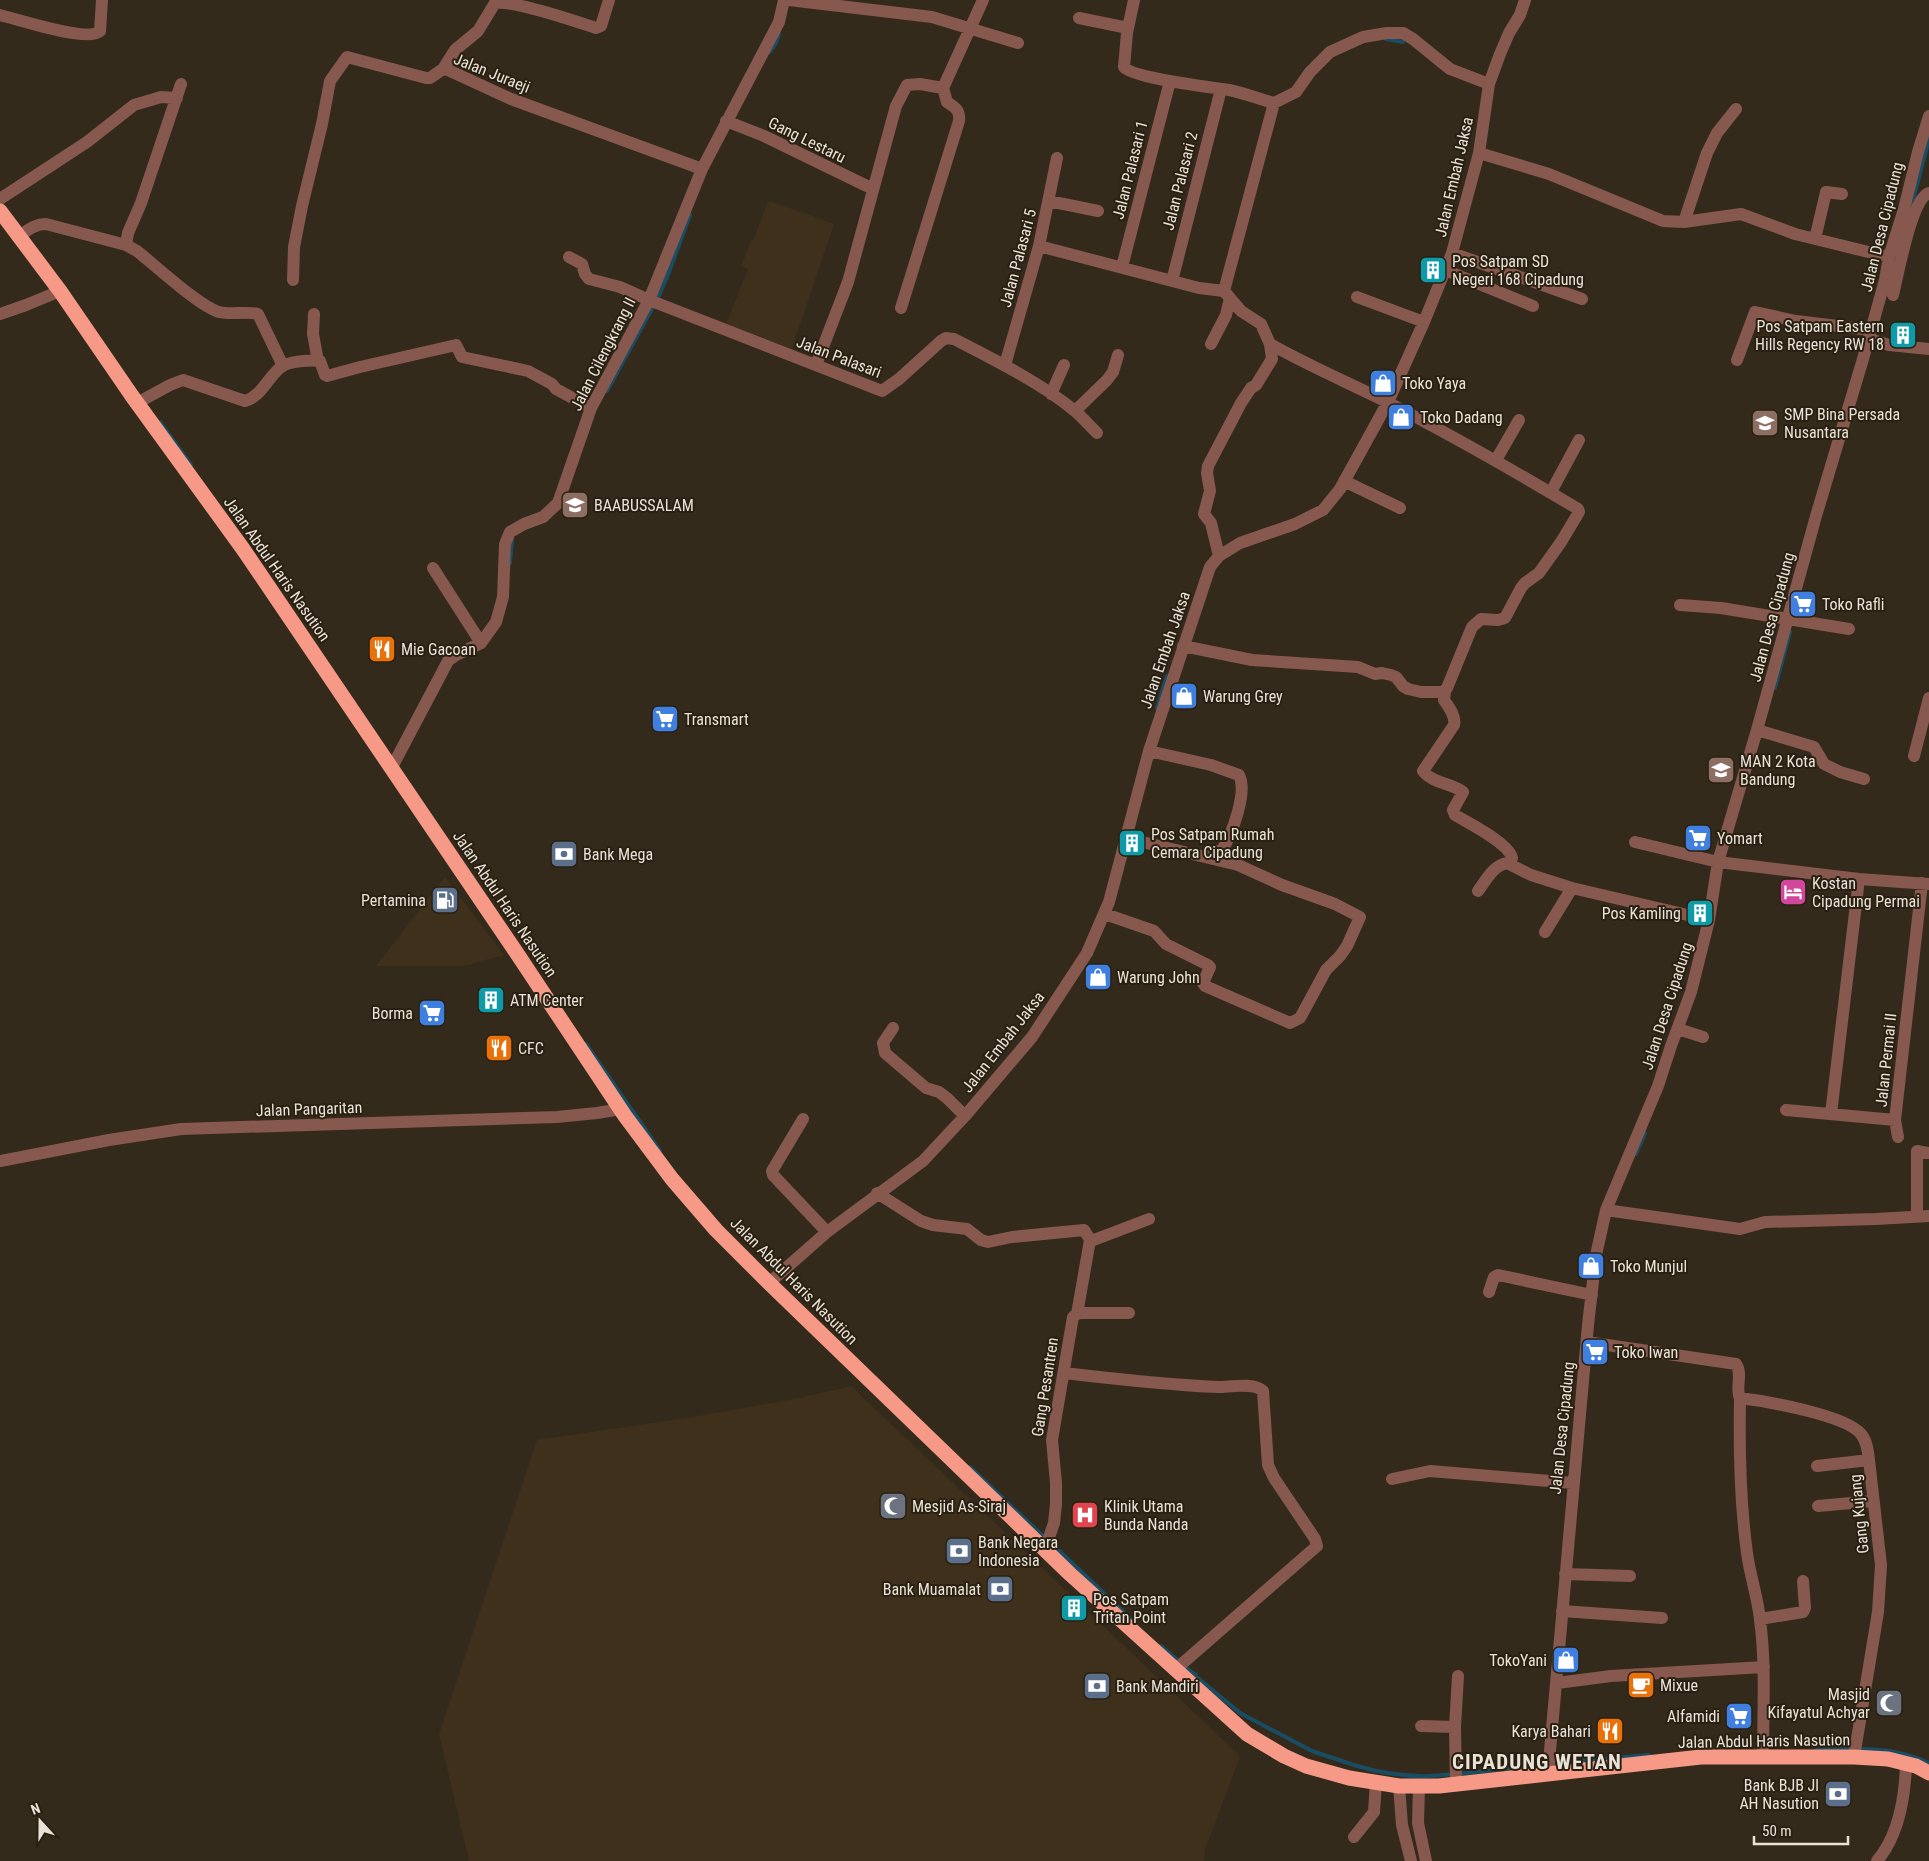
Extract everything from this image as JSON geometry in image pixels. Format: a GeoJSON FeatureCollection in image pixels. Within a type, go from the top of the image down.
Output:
{"type":"FeatureCollection","features":[{"type":"Feature","properties":{"kind":"highway","name":"Jalan Abdul Haris Nasution"},"geometry":{"type":"LineString","coordinates":[[0,211],[60,290],[137,403],[243,549],[621,1109],[672,1179],[716,1230],[768,1283],[1070,1574],[1247,1734],[1284,1756],[1306,1766],[1349,1778],[1399,1786],[1419,1787],[1456,1784],[1701,1757],[1854,1757],[1888,1760],[1925,1771]]}},
{"type":"Feature","properties":{"kind":"street"},"geometry":{"type":"LineString","coordinates":[[0,14],[80,35],[97,34],[100,31],[102,0]]}},
{"type":"Feature","properties":{"kind":"street"},"geometry":{"type":"LineString","coordinates":[[443,69],[455,50],[478,31],[495,3],[499,1],[524,4],[599,27],[601,26],[609,0]]}},
{"type":"Feature","properties":{"kind":"street","name":"Jalan Cilengkrang II"},"geometry":{"type":"LineString","coordinates":[[391,769],[448,661],[481,643],[496,622],[503,597],[505,544],[510,532],[543,516],[558,503],[591,408],[650,300],[702,169],[779,22],[784,0]]}},
{"type":"Feature","properties":{"kind":"street"},"geometry":{"type":"LineString","coordinates":[[789,0],[932,17],[1018,43]]}},
{"type":"Feature","properties":{"kind":"street"},"geometry":{"type":"LineString","coordinates":[[901,308],[959,121],[960,114],[957,108],[947,102],[943,88],[983,0]]}},
{"type":"Feature","properties":{"kind":"street"},"geometry":{"type":"LineString","coordinates":[[1134,0],[1128,28],[1124,64],[1125,69],[1144,76],[1229,90],[1274,104],[1296,92],[1310,72],[1330,52],[1363,37],[1387,33],[1403,33],[1415,40],[1450,69],[1489,84]]}},
{"type":"Feature","properties":{"kind":"street","name":"Jalan Embah Jaksa"},"geometry":{"type":"LineString","coordinates":[[768,1283],[827,1232],[923,1160],[965,1116],[1032,1037],[1087,952],[1105,914],[1149,751],[1210,567],[1219,556],[1240,543],[1294,524],[1323,510],[1340,489],[1388,402],[1424,322],[1452,253],[1479,153],[1489,84],[1509,33],[1520,15],[1525,0]]}},
{"type":"Feature","properties":{"kind":"street"},"geometry":{"type":"LineString","coordinates":[[1079,18],[1128,28]]}},
{"type":"Feature","properties":{"kind":"street","name":"Jalan Juraeji"},"geometry":{"type":"LineString","coordinates":[[293,280],[295,239],[332,76],[347,57],[426,78],[430,78],[443,69],[512,99],[702,169]]}},
{"type":"Feature","properties":{"kind":"street","name":"Jalan Palasari 1"},"geometry":{"type":"LineString","coordinates":[[1122,267],[1170,80]]}},
{"type":"Feature","properties":{"kind":"street"},"geometry":{"type":"LineString","coordinates":[[126,245],[128,233],[141,203],[181,84]]}},
{"type":"Feature","properties":{"kind":"street"},"geometry":{"type":"LineString","coordinates":[[816,365],[848,282],[896,106],[905,86],[920,84],[943,88]]}},
{"type":"Feature","properties":{"kind":"street","name":"Jalan Palasari 2"},"geometry":{"type":"LineString","coordinates":[[1172,281],[1221,90]]}},
{"type":"Feature","properties":{"kind":"street"},"geometry":{"type":"LineString","coordinates":[[0,199],[87,142],[134,105],[161,97],[177,98]]}},
{"type":"Feature","properties":{"kind":"street"},"geometry":{"type":"LineString","coordinates":[[1211,344],[1226,315],[1227,295],[1274,104]]}},
{"type":"Feature","properties":{"kind":"street"},"geometry":{"type":"LineString","coordinates":[[1684,222],[1707,152],[1717,133],[1736,109]]}},
{"type":"Feature","properties":{"kind":"street","name":"Jalan Desa Cipadung"},"geometry":{"type":"LineString","coordinates":[[1548,1774],[1573,1483],[1596,1255],[1610,1210],[1658,1086],[1691,992],[1709,920],[1718,862],[1757,730],[1816,516],[1886,280],[1890,258],[1929,116]]}},
{"type":"Feature","properties":{"kind":"street","name":"Gang Lestaru"},"geometry":{"type":"LineString","coordinates":[[726,121],[764,136],[873,189]]}},
{"type":"Feature","properties":{"kind":"street"},"geometry":{"type":"LineString","coordinates":[[1479,153],[1549,174],[1660,220],[1684,222],[1742,214],[1795,234],[1890,258]]}},
{"type":"Feature","properties":{"kind":"street","name":"Jalan Palasari 5"},"geometry":{"type":"LineString","coordinates":[[1005,365],[1039,246],[1057,158]]}},
{"type":"Feature","properties":{"kind":"street"},"geometry":{"type":"LineString","coordinates":[[1815,239],[1826,192],[1842,194]]}},
{"type":"Feature","properties":{"kind":"street"},"geometry":{"type":"LineString","coordinates":[[1893,295],[1912,220],[1924,195],[1929,193]]}},
{"type":"Feature","properties":{"kind":"street"},"geometry":{"type":"LineString","coordinates":[[1049,201],[1098,211]]}},
{"type":"Feature","properties":{"kind":"street"},"geometry":{"type":"LineString","coordinates":[[19,236],[35,226],[46,224],[126,245],[138,251],[211,308],[226,313],[245,312],[258,314],[283,366]]}},
{"type":"Feature","properties":{"kind":"street"},"geometry":{"type":"LineString","coordinates":[[1039,246],[1227,295],[1241,311],[1261,324],[1272,353],[1268,368],[1241,402],[1208,466],[1207,473],[1210,491],[1204,514],[1211,523],[1219,556]]}},
{"type":"Feature","properties":{"kind":"street"},"geometry":{"type":"LineString","coordinates":[[1452,253],[1582,299]]}},
{"type":"Feature","properties":{"kind":"street","name":"Jalan Palasari"},"geometry":{"type":"LineString","coordinates":[[569,257],[582,264],[585,274],[589,279],[620,286],[650,300],[884,390],[941,341],[949,338],[954,339],[1005,365],[1051,394],[1075,411],[1097,433]]}},
{"type":"Feature","properties":{"kind":"street"},"geometry":{"type":"LineString","coordinates":[[1445,270],[1532,306]]}},
{"type":"Feature","properties":{"kind":"street"},"geometry":{"type":"LineString","coordinates":[[0,314],[60,290]]}},
{"type":"Feature","properties":{"kind":"street"},"geometry":{"type":"LineString","coordinates":[[1358,297],[1424,322]]}},
{"type":"Feature","properties":{"kind":"street"},"geometry":{"type":"LineString","coordinates":[[1737,360],[1755,312],[1870,334],[1889,345],[1929,350]]}},
{"type":"Feature","properties":{"kind":"street"},"geometry":{"type":"LineString","coordinates":[[314,314],[313,334],[318,360],[321,363],[325,376],[360,366],[452,346],[458,347],[462,357],[528,371],[591,408]]}},
{"type":"Feature","properties":{"kind":"street"},"geometry":{"type":"LineString","coordinates":[[1270,344],[1301,362],[1388,402],[1496,460],[1578,508],[1579,512],[1562,542],[1539,573],[1521,588],[1505,618],[1498,620],[1481,619],[1472,626],[1445,691],[1444,700],[1450,706],[1454,725],[1423,770],[1442,784],[1463,792],[1454,812],[1509,851],[1512,858],[1510,864]]}},
{"type":"Feature","properties":{"kind":"street"},"geometry":{"type":"LineString","coordinates":[[1075,411],[1107,380],[1113,372],[1118,355]]}},
{"type":"Feature","properties":{"kind":"street"},"geometry":{"type":"LineString","coordinates":[[137,403],[183,380],[245,401],[260,390],[283,366],[318,360]]}},
{"type":"Feature","properties":{"kind":"street"},"geometry":{"type":"LineString","coordinates":[[1051,394],[1064,365]]}},
{"type":"Feature","properties":{"kind":"street"},"geometry":{"type":"LineString","coordinates":[[1496,460],[1518,420]]}},
{"type":"Feature","properties":{"kind":"street"},"geometry":{"type":"LineString","coordinates":[[1551,492],[1579,440]]}},
{"type":"Feature","properties":{"kind":"street"},"geometry":{"type":"LineString","coordinates":[[1344,481],[1400,508]]}},
{"type":"Feature","properties":{"kind":"street"},"geometry":{"type":"LineString","coordinates":[[434,568],[481,643]]}},
{"type":"Feature","properties":{"kind":"street"},"geometry":{"type":"LineString","coordinates":[[1680,605],[1722,608],[1849,629]]}},
{"type":"Feature","properties":{"kind":"street"},"geometry":{"type":"LineString","coordinates":[[1183,646],[1252,660],[1358,667],[1375,674],[1382,672],[1396,677],[1408,689],[1431,692],[1445,691]]}},
{"type":"Feature","properties":{"kind":"street"},"geometry":{"type":"LineString","coordinates":[[1914,756],[1929,698]]}},
{"type":"Feature","properties":{"kind":"street"},"geometry":{"type":"LineString","coordinates":[[1757,730],[1814,747],[1824,764],[1840,772],[1864,779]]}},
{"type":"Feature","properties":{"kind":"street"},"geometry":{"type":"LineString","coordinates":[[1149,751],[1211,765],[1239,775],[1242,787],[1233,828],[1222,850],[1210,853],[1205,857]]}},
{"type":"Feature","properties":{"kind":"street"},"geometry":{"type":"LineString","coordinates":[[1105,914],[1154,930],[1166,944],[1210,967],[1203,983],[1205,986],[1286,1022],[1294,1022],[1300,1018],[1326,970],[1340,956],[1360,917],[1336,904],[1302,890],[1282,885],[1238,865],[1126,838]]}},
{"type":"Feature","properties":{"kind":"street"},"geometry":{"type":"LineString","coordinates":[[1635,842],[1718,862],[1859,879],[1925,883]]}},
{"type":"Feature","properties":{"kind":"street"},"geometry":{"type":"LineString","coordinates":[[1478,891],[1495,869],[1505,863],[1531,875],[1572,888],[1709,920]]}},
{"type":"Feature","properties":{"kind":"street"},"geometry":{"type":"LineString","coordinates":[[1831,1114],[1859,879]]}},
{"type":"Feature","properties":{"kind":"street","name":"Jalan Permai II"},"geometry":{"type":"LineString","coordinates":[[1786,1110],[1895,1120],[1925,883]]}},
{"type":"Feature","properties":{"kind":"street"},"geometry":{"type":"LineString","coordinates":[[1545,932],[1572,888]]}},
{"type":"Feature","properties":{"kind":"street"},"geometry":{"type":"LineString","coordinates":[[893,1028],[883,1043],[885,1053],[926,1088],[943,1095],[965,1116]]}},
{"type":"Feature","properties":{"kind":"street"},"geometry":{"type":"LineString","coordinates":[[1678,1029],[1703,1037]]}},
{"type":"Feature","properties":{"kind":"street","name":"Jalan Pangaritan"},"geometry":{"type":"LineString","coordinates":[[0,1161],[109,1140],[181,1129],[557,1117],[621,1109]]}},
{"type":"Feature","properties":{"kind":"street"},"geometry":{"type":"LineString","coordinates":[[803,1119],[772,1171],[773,1175],[827,1232]]}},
{"type":"Feature","properties":{"kind":"street"},"geometry":{"type":"LineString","coordinates":[[1895,1120],[1898,1137]]}},
{"type":"Feature","properties":{"kind":"street"},"geometry":{"type":"LineString","coordinates":[[1610,1210],[1740,1229],[1765,1222],[1923,1216],[1923,1152]]}},
{"type":"Feature","properties":{"kind":"street"},"geometry":{"type":"LineString","coordinates":[[877,1194],[921,1221],[943,1227],[967,1229],[980,1240],[994,1241],[1084,1230],[1087,1232],[1090,1240],[1149,1219]]}},
{"type":"Feature","properties":{"kind":"street","name":"Gang Pesantren"},"geometry":{"type":"LineString","coordinates":[[1045,1549],[1054,1523],[1056,1483],[1051,1447],[1072,1322],[1074,1315],[1077,1314],[1090,1240]]}},
{"type":"Feature","properties":{"kind":"street"},"geometry":{"type":"LineString","coordinates":[[1488,1292],[1494,1277],[1498,1275],[1592,1294]]}},
{"type":"Feature","properties":{"kind":"street"},"geometry":{"type":"LineString","coordinates":[[1077,1314],[1129,1313]]}},
{"type":"Feature","properties":{"kind":"street"},"geometry":{"type":"LineString","coordinates":[[1587,1342],[1733,1364],[1738,1367],[1740,1473],[1744,1525],[1752,1581],[1760,1619],[1764,1667],[1763,1757]]}},
{"type":"Feature","properties":{"kind":"street"},"geometry":{"type":"LineString","coordinates":[[1064,1373],[1185,1386],[1261,1388],[1263,1391],[1268,1465],[1274,1478],[1315,1539],[1317,1546],[1176,1669]]}},
{"type":"Feature","properties":{"kind":"street","name":"Gang Kujang"},"geometry":{"type":"LineString","coordinates":[[1740,1398],[1765,1401],[1820,1414],[1857,1430],[1862,1435],[1867,1446],[1881,1565],[1878,1612],[1854,1757]]}},
{"type":"Feature","properties":{"kind":"street"},"geometry":{"type":"LineString","coordinates":[[1816,1466],[1870,1460]]}},
{"type":"Feature","properties":{"kind":"street"},"geometry":{"type":"LineString","coordinates":[[1392,1479],[1430,1471],[1573,1483]]}},
{"type":"Feature","properties":{"kind":"street"},"geometry":{"type":"LineString","coordinates":[[1818,1506],[1873,1501]]}},
{"type":"Feature","properties":{"kind":"street"},"geometry":{"type":"LineString","coordinates":[[1565,1574],[1630,1576]]}},
{"type":"Feature","properties":{"kind":"street"},"geometry":{"type":"LineString","coordinates":[[1760,1619],[1804,1611],[1803,1581]]}},
{"type":"Feature","properties":{"kind":"street"},"geometry":{"type":"LineString","coordinates":[[1562,1611],[1662,1618]]}},
{"type":"Feature","properties":{"kind":"street"},"geometry":{"type":"LineString","coordinates":[[1557,1683],[1611,1676],[1764,1667]]}},
{"type":"Feature","properties":{"kind":"street"},"geometry":{"type":"LineString","coordinates":[[1456,1784],[1455,1727],[1458,1676]]}},
{"type":"Feature","properties":{"kind":"street"},"geometry":{"type":"LineString","coordinates":[[1421,1726],[1455,1727]]}},
{"type":"Feature","properties":{"kind":"street"},"geometry":{"type":"LineString","coordinates":[[1877,1861],[1888,1844],[1898,1821],[1905,1785],[1906,1764]]}},
{"type":"Feature","properties":{"kind":"street"},"geometry":{"type":"LineString","coordinates":[[1354,1837],[1374,1812],[1376,1782]]}},
{"type":"Feature","properties":{"kind":"street"},"geometry":{"type":"LineString","coordinates":[[1399,1786],[1402,1826],[1411,1861]]}},
{"type":"Feature","properties":{"kind":"street"},"geometry":{"type":"LineString","coordinates":[[1419,1787],[1418,1823],[1426,1861]]}},
{"type":"Feature","properties":{"kind":"shaded area"},"geometry":{"type":"Polygon","coordinates":[[[770,201],[834,224],[791,351],[726,324],[748,269],[741,266],[751,240],[753,241],[767,203],[770,201]]]}},
{"type":"Feature","properties":{"kind":"shaded area","name":"Pertamina"},"geometry":{"type":"Polygon","coordinates":[[[445,877],[504,955],[463,966],[376,966],[445,877]]]}},
{"type":"Feature","properties":{"kind":"shaded area"},"geometry":{"type":"Polygon","coordinates":[[[851,1386],[1240,1756],[1205,1850],[1204,1861],[469,1861],[439,1734],[537,1440],[687,1418],[805,1397],[851,1386]]]}},
{"type":"Feature","properties":{"kind":"waterway"},"geometry":{"type":"LineString","coordinates":[[770,52],[779,34]]}},
{"type":"Feature","properties":{"kind":"waterway"},"geometry":{"type":"LineString","coordinates":[[1386,39],[1403,42]]}},
{"type":"Feature","properties":{"kind":"waterway"},"geometry":{"type":"LineString","coordinates":[[1911,208],[1929,139]]}},
{"type":"Feature","properties":{"kind":"waterway"},"geometry":{"type":"LineString","coordinates":[[657,300],[690,215]]}},
{"type":"Feature","properties":{"kind":"waterway"},"geometry":{"type":"LineString","coordinates":[[607,391],[654,305]]}},
{"type":"Feature","properties":{"kind":"waterway"},"geometry":{"type":"LineString","coordinates":[[160,422],[191,465]]}},
{"type":"Feature","properties":{"kind":"waterway"},"geometry":{"type":"LineString","coordinates":[[510,563],[512,540]]}},
{"type":"Feature","properties":{"kind":"waterway"},"geometry":{"type":"LineString","coordinates":[[1775,688],[1790,632]]}},
{"type":"Feature","properties":{"kind":"waterway"},"geometry":{"type":"LineString","coordinates":[[1157,708],[1167,676]]}},
{"type":"Feature","properties":{"kind":"waterway"},"geometry":{"type":"LineString","coordinates":[[586,1044],[631,1109]]}},
{"type":"Feature","properties":{"kind":"waterway"},"geometry":{"type":"LineString","coordinates":[[632,1110],[660,1151]]}},
{"type":"Feature","properties":{"kind":"waterway"},"geometry":{"type":"LineString","coordinates":[[1636,1154],[1645,1133]]}},
{"type":"Feature","properties":{"kind":"waterway"},"geometry":{"type":"LineString","coordinates":[[970,1467],[1045,1538]]}},
{"type":"Feature","properties":{"kind":"waterway"},"geometry":{"type":"LineString","coordinates":[[1050,1542],[1133,1621]]}},
{"type":"Feature","properties":{"kind":"waterway"},"geometry":{"type":"LineString","coordinates":[[1161,1646],[1180,1662]]}},
{"type":"Feature","properties":{"kind":"waterway"},"geometry":{"type":"LineString","coordinates":[[1184,1666],[1196,1675]]}},
{"type":"Feature","properties":{"kind":"waterway"},"geometry":{"type":"LineString","coordinates":[[1198,1678],[1240,1713],[1310,1750]]}},
{"type":"Feature","properties":{"kind":"waterway"},"geometry":{"type":"LineString","coordinates":[[1816,1750],[1854,1749]]}},
{"type":"Feature","properties":{"kind":"waterway"},"geometry":{"type":"LineString","coordinates":[[1858,1749],[1895,1752],[1929,1763]]}},
{"type":"Feature","properties":{"kind":"waterway"},"geometry":{"type":"LineString","coordinates":[[1312,1751],[1351,1764]]}},
{"type":"Feature","properties":{"kind":"waterway"},"geometry":{"type":"LineString","coordinates":[[1552,1763],[1649,1755]]}},
{"type":"Feature","properties":{"kind":"waterway"},"geometry":{"type":"LineString","coordinates":[[1459,1774],[1546,1764]]}},
{"type":"Feature","properties":{"kind":"waterway"},"geometry":{"type":"LineString","coordinates":[[1354,1765],[1403,1775],[1453,1774]]}},
{"type":"Feature","properties":{"kind":"place","name":"Pos Satpam SD Negeri 168 Cipadung"},"geometry":{"type":"Point","coordinates":[1433,270]}},
{"type":"Feature","properties":{"kind":"place","name":"Pos Satpam Eastern Hills Regency RW 18"},"geometry":{"type":"Point","coordinates":[1903,335]}},
{"type":"Feature","properties":{"kind":"place","name":"Toko Yaya"},"geometry":{"type":"Point","coordinates":[1383,383]}},
{"type":"Feature","properties":{"kind":"place","name":"Toko Dadang"},"geometry":{"type":"Point","coordinates":[1401,417]}},
{"type":"Feature","properties":{"kind":"place","name":"SMP Bina Persada Nusantara"},"geometry":{"type":"Point","coordinates":[1765,423]}},
{"type":"Feature","properties":{"kind":"place","name":"BAABUSSALAM"},"geometry":{"type":"Point","coordinates":[575,505]}},
{"type":"Feature","properties":{"kind":"place","name":"Toko Rafli"},"geometry":{"type":"Point","coordinates":[1803,604]}},
{"type":"Feature","properties":{"kind":"place","name":"Mie Gacoan"},"geometry":{"type":"Point","coordinates":[382,649]}},
{"type":"Feature","properties":{"kind":"place","name":"Warung Grey"},"geometry":{"type":"Point","coordinates":[1184,696]}},
{"type":"Feature","properties":{"kind":"place","name":"Transmart"},"geometry":{"type":"Point","coordinates":[665,719]}},
{"type":"Feature","properties":{"kind":"place","name":"MAN 2 Kota Bandung"},"geometry":{"type":"Point","coordinates":[1721,770]}},
{"type":"Feature","properties":{"kind":"place","name":"Yomart"},"geometry":{"type":"Point","coordinates":[1698,838]}},
{"type":"Feature","properties":{"kind":"place","name":"Pos Satpam Rumah Cemara Cipadung"},"geometry":{"type":"Point","coordinates":[1132,843]}},
{"type":"Feature","properties":{"kind":"place","name":"Bank Mega"},"geometry":{"type":"Point","coordinates":[564,854]}},
{"type":"Feature","properties":{"kind":"place","name":"Kostan Cipadung Permai"},"geometry":{"type":"Point","coordinates":[1793,892]}},
{"type":"Feature","properties":{"kind":"place","name":"Pertamina"},"geometry":{"type":"Point","coordinates":[445,900]}},
{"type":"Feature","properties":{"kind":"place","name":"Pos Kamling"},"geometry":{"type":"Point","coordinates":[1700,913]}},
{"type":"Feature","properties":{"kind":"place","name":"Warung John"},"geometry":{"type":"Point","coordinates":[1098,977]}},
{"type":"Feature","properties":{"kind":"place","name":"ATM Center"},"geometry":{"type":"Point","coordinates":[491,1000]}},
{"type":"Feature","properties":{"kind":"place","name":"Borma"},"geometry":{"type":"Point","coordinates":[432,1013]}},
{"type":"Feature","properties":{"kind":"place","name":"CFC"},"geometry":{"type":"Point","coordinates":[499,1048]}},
{"type":"Feature","properties":{"kind":"place","name":"Toko Munjul"},"geometry":{"type":"Point","coordinates":[1591,1266]}},
{"type":"Feature","properties":{"kind":"place","name":"Toko Iwan"},"geometry":{"type":"Point","coordinates":[1595,1352]}},
{"type":"Feature","properties":{"kind":"place","name":"Mesjid As-Siraj"},"geometry":{"type":"Point","coordinates":[893,1506]}},
{"type":"Feature","properties":{"kind":"place","name":"Klinik Utama Bunda Nanda"},"geometry":{"type":"Point","coordinates":[1085,1515]}},
{"type":"Feature","properties":{"kind":"place","name":"Bank Negara Indonesia"},"geometry":{"type":"Point","coordinates":[959,1551]}},
{"type":"Feature","properties":{"kind":"place","name":"Bank Muamalat"},"geometry":{"type":"Point","coordinates":[1000,1589]}},
{"type":"Feature","properties":{"kind":"place","name":"Pos Satpam Tritan Point"},"geometry":{"type":"Point","coordinates":[1074,1608]}},
{"type":"Feature","properties":{"kind":"place","name":"TokoYani"},"geometry":{"type":"Point","coordinates":[1566,1660]}},
{"type":"Feature","properties":{"kind":"place","name":"Mixue"},"geometry":{"type":"Point","coordinates":[1641,1685]}},
{"type":"Feature","properties":{"kind":"place","name":"Bank Mandiri"},"geometry":{"type":"Point","coordinates":[1097,1686]}},
{"type":"Feature","properties":{"kind":"place","name":"Masjid Kifayatul Achyar"},"geometry":{"type":"Point","coordinates":[1889,1703]}},
{"type":"Feature","properties":{"kind":"place","name":"Alfamidi"},"geometry":{"type":"Point","coordinates":[1739,1716]}},
{"type":"Feature","properties":{"kind":"place","name":"Karya Bahari"},"geometry":{"type":"Point","coordinates":[1610,1731]}},
{"type":"Feature","properties":{"kind":"place","name":"Bank BJB Jl AH Nasution"},"geometry":{"type":"Point","coordinates":[1838,1794]}},
{"type":"Feature","properties":{"kind":"district","name":"CIPADUNG WETAN"},"geometry":{"type":"Point","coordinates":[1537,1762]}}]}
